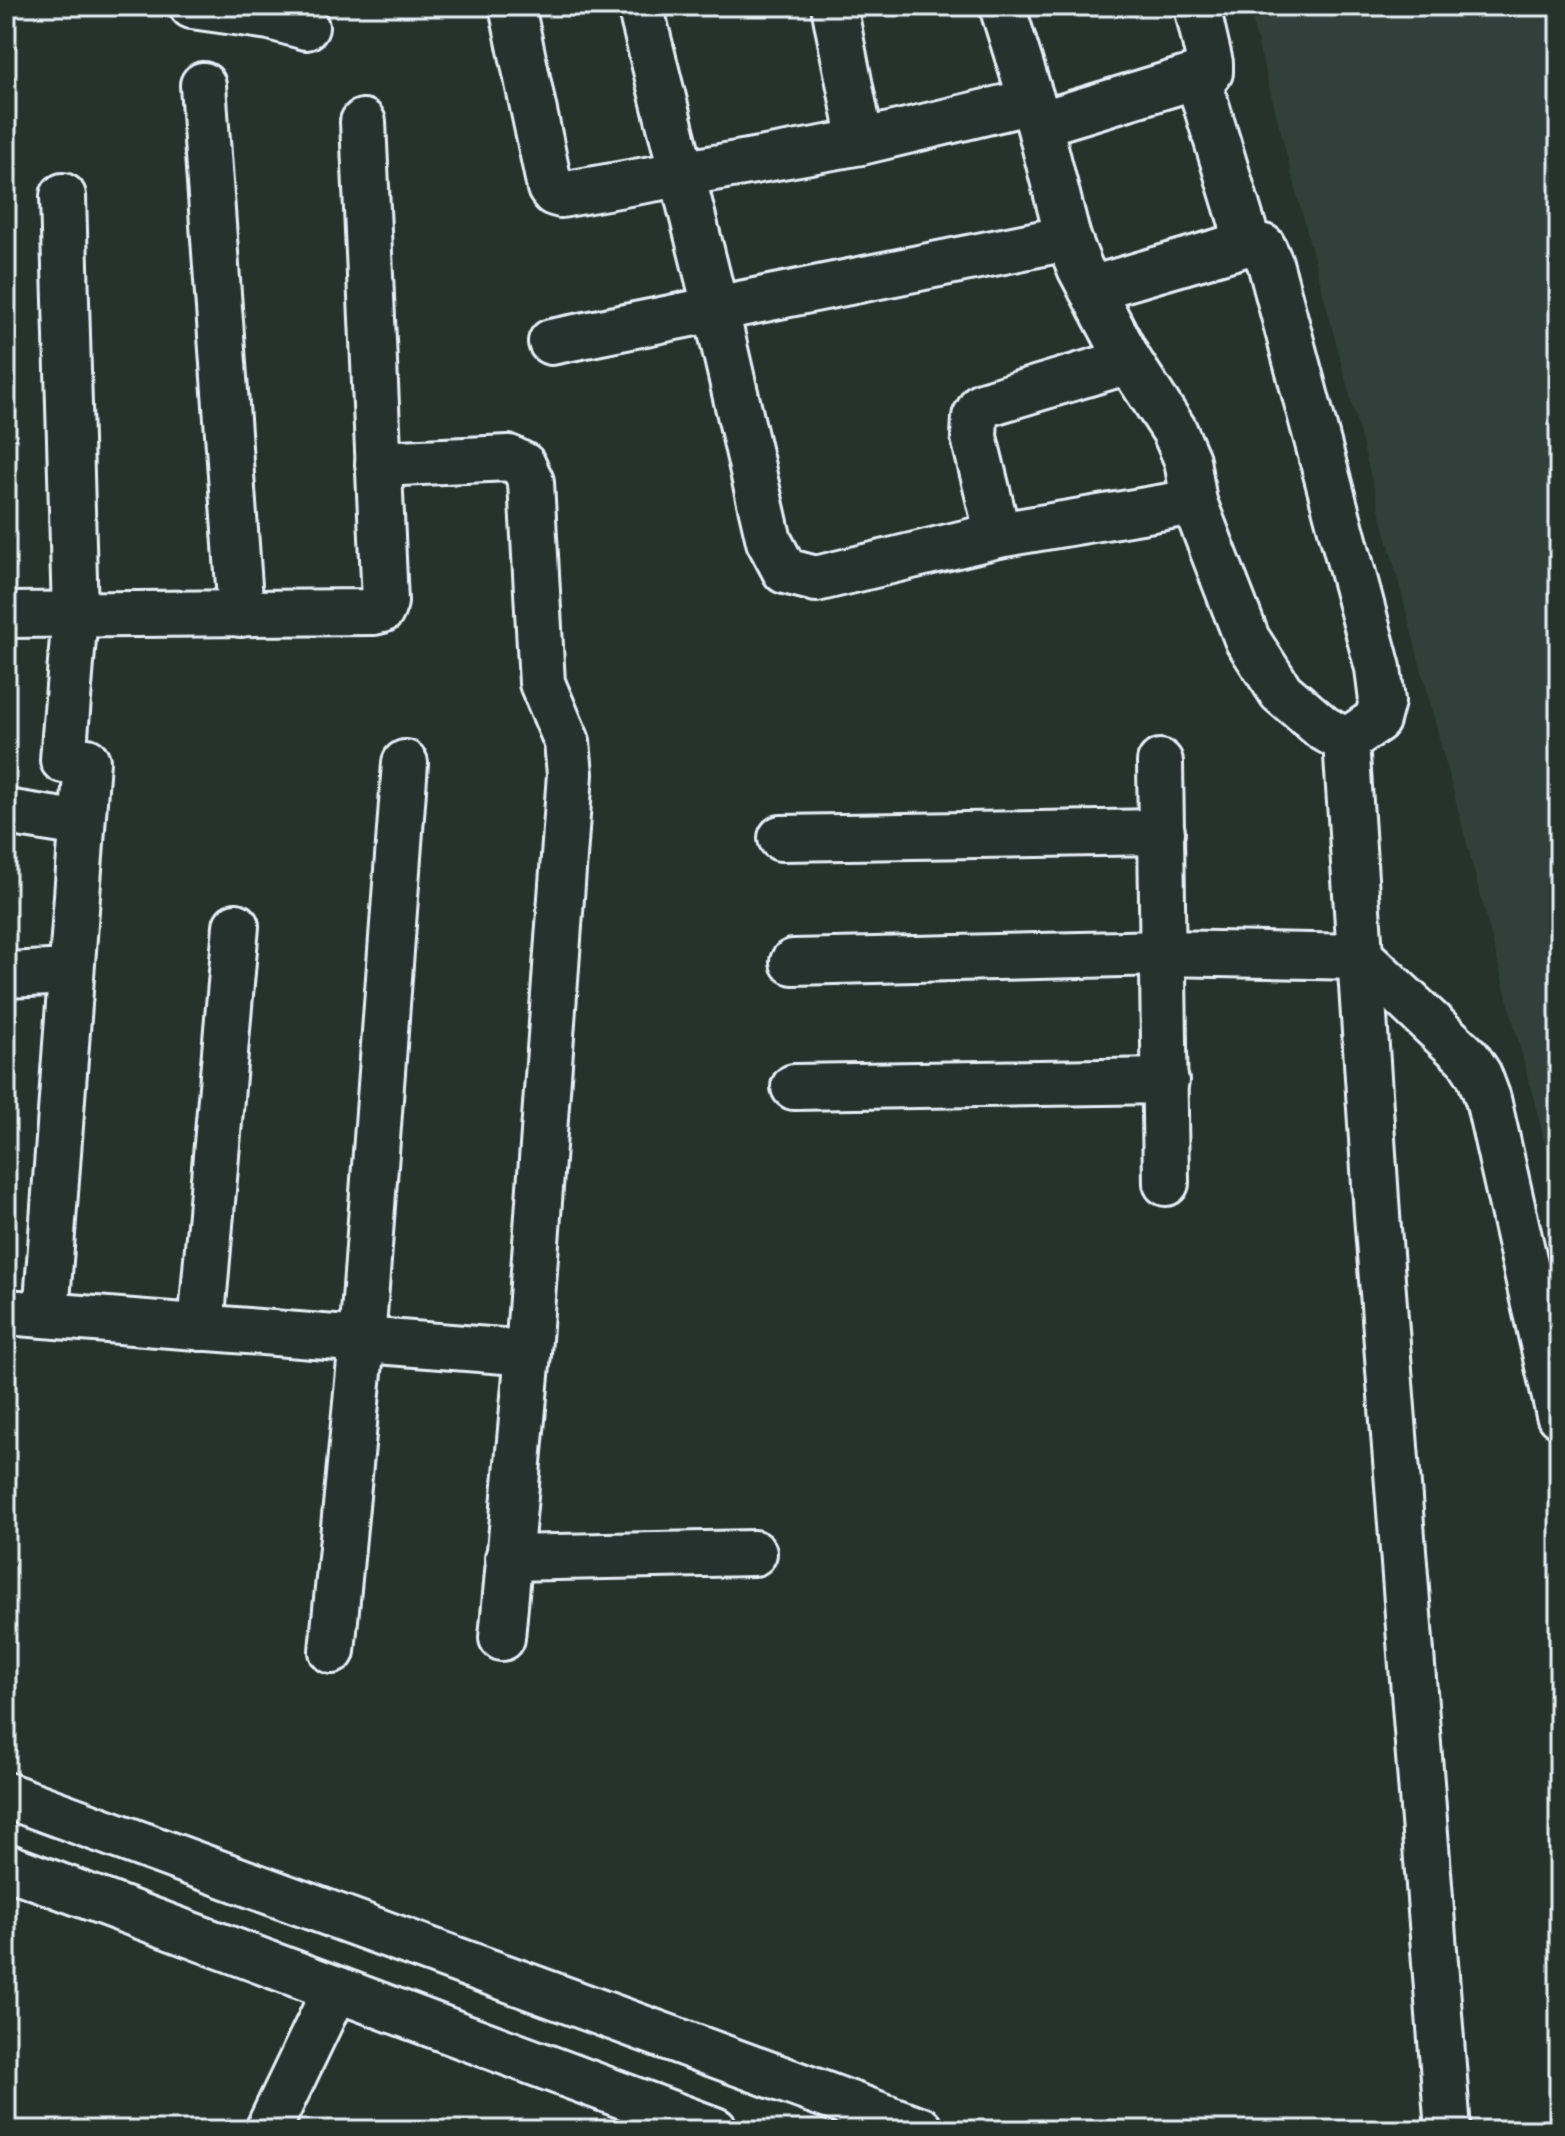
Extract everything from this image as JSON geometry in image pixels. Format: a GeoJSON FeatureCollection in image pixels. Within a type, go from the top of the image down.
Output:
{"type":"FeatureCollection","features":[{"type":"Feature","properties":{"kind":"street"},"geometry":{"type":"LineString","coordinates":[[192,6],[270,17],[306,27]]}},
{"type":"Feature","properties":{"kind":"street"},"geometry":{"type":"LineString","coordinates":[[512,6],[550,188],[561,195],[1035,112],[1210,72],[1197,6]]}},
{"type":"Feature","properties":{"kind":"street"},"geometry":{"type":"LineString","coordinates":[[640,6],[716,310],[769,541],[785,571],[816,579],[998,535],[1194,502]]}},
{"type":"Feature","properties":{"kind":"street"},"geometry":{"type":"LineString","coordinates":[[834,6],[861,142]]}},
{"type":"Feature","properties":{"kind":"street"},"geometry":{"type":"LineString","coordinates":[[1002,6],[1035,112],[1068,238],[1129,361],[1174,430],[1187,460],[1194,502],[1247,639],[1281,692],[1323,728],[1346,741]]}},
{"type":"Feature","properties":{"kind":"street"},"geometry":{"type":"LineString","coordinates":[[1197,75],[1248,243]]}},
{"type":"Feature","properties":{"kind":"street"},"geometry":{"type":"LineString","coordinates":[[203,85],[241,614]]}},
{"type":"Feature","properties":{"kind":"street"},"geometry":{"type":"LineString","coordinates":[[6,615],[382,610],[385,602],[363,122]]}},
{"type":"Feature","properties":{"kind":"street"},"geometry":{"type":"LineString","coordinates":[[63,196],[75,614],[75,760],[82,824],[71,972],[26,1314],[528,1353]]}},
{"type":"Feature","properties":{"kind":"street"},"geometry":{"type":"LineString","coordinates":[[551,342],[1068,238]]}},
{"type":"Feature","properties":{"kind":"street"},"geometry":{"type":"LineString","coordinates":[[1091,289],[1248,243],[1263,247],[1270,263],[1378,668],[1382,701],[1377,720],[1346,741]]}},
{"type":"Feature","properties":{"kind":"street"},"geometry":{"type":"LineString","coordinates":[[998,535],[974,437],[975,417],[982,405],[1129,361]]}},
{"type":"Feature","properties":{"kind":"street"},"geometry":{"type":"LineString","coordinates":[[378,464],[509,458],[523,465],[531,482],[542,683],[567,742],[570,774],[528,1353],[502,1638]]}},
{"type":"Feature","properties":{"kind":"street"},"geometry":{"type":"LineString","coordinates":[[1346,741],[1377,1215],[1448,2130]]}},
{"type":"Feature","properties":{"kind":"street"},"geometry":{"type":"LineString","coordinates":[[1160,762],[1166,1183]]}},
{"type":"Feature","properties":{"kind":"street"},"geometry":{"type":"LineString","coordinates":[[332,1651],[362,1341],[405,763]]}},
{"type":"Feature","properties":{"kind":"street"},"geometry":{"type":"LineString","coordinates":[[6,812],[82,824]]}},
{"type":"Feature","properties":{"kind":"street"},"geometry":{"type":"LineString","coordinates":[[781,838],[1162,832]]}},
{"type":"Feature","properties":{"kind":"street"},"geometry":{"type":"LineString","coordinates":[[201,1328],[236,926]]}},
{"type":"Feature","properties":{"kind":"street"},"geometry":{"type":"LineString","coordinates":[[793,962],[1165,953],[1361,957],[1468,1058],[1479,1075],[1488,1099],[1559,1415]]}},
{"type":"Feature","properties":{"kind":"street"},"geometry":{"type":"LineString","coordinates":[[6,975],[71,972]]}},
{"type":"Feature","properties":{"kind":"street"},"geometry":{"type":"LineString","coordinates":[[794,1087],[1166,1081]]}},
{"type":"Feature","properties":{"kind":"street"},"geometry":{"type":"LineString","coordinates":[[508,1558],[754,1553]]}},
{"type":"Feature","properties":{"kind":"street"},"geometry":{"type":"LineString","coordinates":[[6,1795],[921,2130]]}},
{"type":"Feature","properties":{"kind":"street"},"geometry":{"type":"LineString","coordinates":[[6,1866],[715,2130]]}},
{"type":"Feature","properties":{"kind":"street"},"geometry":{"type":"LineString","coordinates":[[268,2130],[335,1990]]}},
{"type":"Feature","properties":{"kind":"shaded area"},"geometry":{"type":"Polygon","coordinates":[[[1248,6],[1559,6],[1559,1196],[1248,6]]]}}]}
